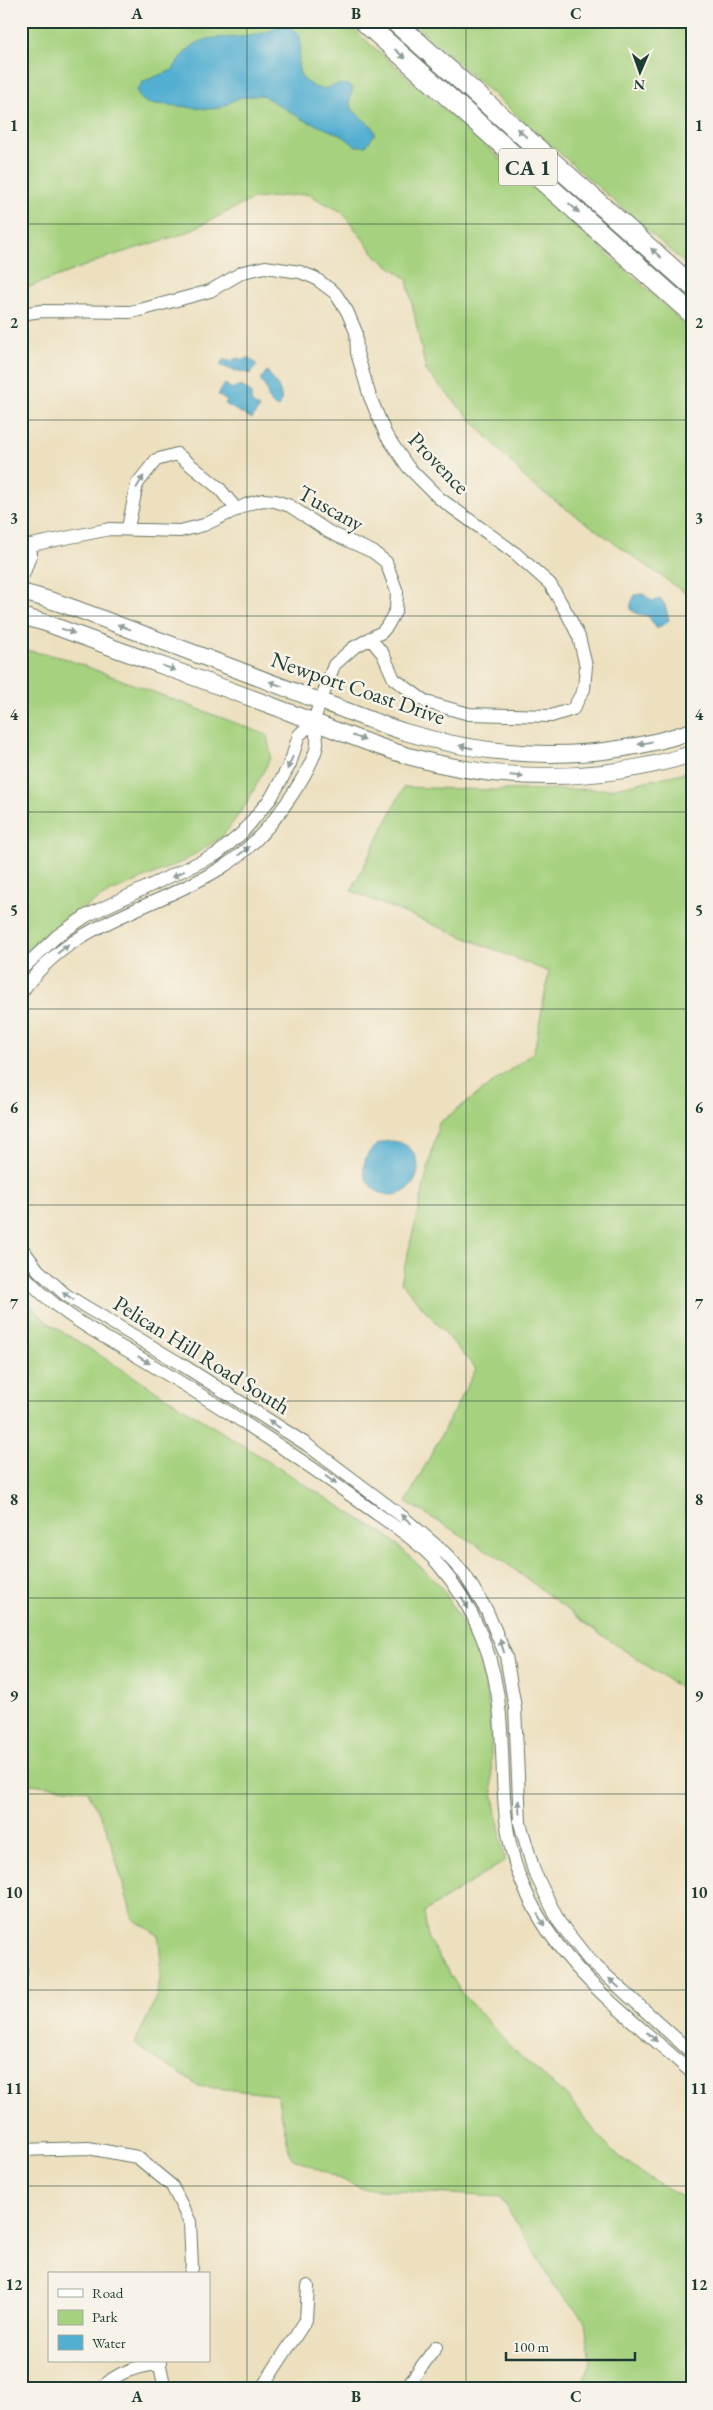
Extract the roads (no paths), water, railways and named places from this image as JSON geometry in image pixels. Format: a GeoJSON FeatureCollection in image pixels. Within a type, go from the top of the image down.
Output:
{"type":"FeatureCollection","features":[{"type":"Feature","properties":{"kind":"highway","name":"CA 1"},"geometry":{"type":"LineString","coordinates":[[364,21],[692,314]]}},
{"type":"Feature","properties":{"kind":"highway","name":"CA 1"},"geometry":{"type":"LineString","coordinates":[[394,21],[692,286]]}},
{"type":"Feature","properties":{"kind":"main road","name":"Newport Coast Drive"},"geometry":{"type":"LineString","coordinates":[[21,592],[44,597],[419,736],[475,748],[512,753],[551,754],[614,749],[671,738],[692,731]]}},
{"type":"Feature","properties":{"kind":"main road","name":"Newport Coast Drive"},"geometry":{"type":"LineString","coordinates":[[21,616],[46,623],[313,722],[430,762],[469,771],[523,776],[586,775],[644,767],[692,754]]}},
{"type":"Feature","properties":{"kind":"street","name":"Provence"},"geometry":{"type":"LineString","coordinates":[[21,314],[41,311],[130,312],[210,291],[243,272],[265,267],[300,272],[315,278],[335,293],[347,311],[356,332],[358,353],[370,397],[386,435],[408,467],[439,498],[515,553],[550,584],[578,636],[586,666],[584,690],[573,709],[551,716],[469,714],[426,702],[394,679],[383,654],[370,638]]}},
{"type":"Feature","properties":{"kind":"street"},"geometry":{"type":"LineString","coordinates":[[128,528],[137,484],[156,460],[177,454],[219,488],[238,510]]}},
{"type":"Feature","properties":{"kind":"street","name":"Tuscany"},"geometry":{"type":"LineString","coordinates":[[21,581],[31,553],[25,546],[110,529],[128,528],[159,532],[180,531],[204,526],[248,504],[263,500],[290,506],[328,532],[373,552],[386,562],[397,592],[396,610],[388,626],[347,653],[334,665],[322,701]]}},
{"type":"Feature","properties":{"kind":"street"},"geometry":{"type":"LineString","coordinates":[[21,970],[57,936],[86,916],[217,854],[242,833],[271,798],[290,764],[299,735],[313,722],[322,701]]}},
{"type":"Feature","properties":{"kind":"street"},"geometry":{"type":"LineString","coordinates":[[21,993],[32,977],[63,948],[92,929],[207,876],[222,868],[252,845],[284,808],[303,778],[317,745],[313,722]]}},
{"type":"Feature","properties":{"kind":"street"},"geometry":{"type":"LineString","coordinates":[[86,916],[92,929]]}},
{"type":"Feature","properties":{"kind":"street","name":"Pelican Hill Road South"},"geometry":{"type":"LineString","coordinates":[[21,1248],[38,1270],[66,1295],[184,1366],[306,1444],[403,1517],[442,1558]]}},
{"type":"Feature","properties":{"kind":"street","name":"Pelican Hill Road South"},"geometry":{"type":"LineString","coordinates":[[21,1272],[35,1288],[69,1317],[181,1382],[293,1454],[402,1533],[465,1575],[488,1611],[506,1656],[515,1707],[520,1823],[534,1871],[559,1922],[589,1960],[690,2052]]}},
{"type":"Feature","properties":{"kind":"street"},"geometry":{"type":"LineString","coordinates":[[360,1502],[368,1491]]}},
{"type":"Feature","properties":{"kind":"street"},"geometry":{"type":"LineString","coordinates":[[442,1558],[458,1592],[477,1625],[494,1672],[500,1716],[501,1779],[507,1834],[520,1876],[534,1908],[556,1945],[586,1979],[692,2074]]}},
{"type":"Feature","properties":{"kind":"street"},"geometry":{"type":"LineString","coordinates":[[514,1859],[529,1855]]}},
{"type":"Feature","properties":{"kind":"street"},"geometry":{"type":"LineString","coordinates":[[520,1876],[534,1871]]}},
{"type":"Feature","properties":{"kind":"street"},"geometry":{"type":"LineString","coordinates":[[679,2062],[690,2052]]}},
{"type":"Feature","properties":{"kind":"street"},"geometry":{"type":"LineString","coordinates":[[21,2150],[88,2148],[138,2157],[172,2186],[190,2222],[191,2272]]}},
{"type":"Feature","properties":{"kind":"street"},"geometry":{"type":"LineString","coordinates":[[262,2389],[306,2320],[308,2286]]}},
{"type":"Feature","properties":{"kind":"street"},"geometry":{"type":"LineString","coordinates":[[405,2389],[436,2347]]}},
{"type":"Feature","properties":{"kind":"street"},"geometry":{"type":"LineString","coordinates":[[101,2389],[120,2374],[134,2368],[160,2362],[165,2389]]}},
{"type":"Feature","properties":{"kind":"water"},"geometry":{"type":"Polygon","coordinates":[[[285,25],[295,30],[300,37],[298,62],[303,79],[316,87],[327,88],[342,84],[353,88],[350,104],[358,115],[373,127],[375,134],[366,146],[356,146],[341,135],[302,119],[262,95],[238,98],[220,108],[208,109],[147,103],[138,94],[137,90],[144,81],[173,70],[192,46],[202,41],[213,38],[249,36],[285,25]]]}},
{"type":"Feature","properties":{"kind":"water"},"geometry":{"type":"Polygon","coordinates":[[[249,357],[257,365],[250,374],[220,365],[223,360],[232,361],[236,358],[245,360],[249,357]]]}},
{"type":"Feature","properties":{"kind":"water"},"geometry":{"type":"Polygon","coordinates":[[[267,371],[280,391],[280,406],[275,407],[269,401],[266,388],[260,380],[267,371]]]}},
{"type":"Feature","properties":{"kind":"water"},"geometry":{"type":"Polygon","coordinates":[[[225,384],[232,389],[238,386],[242,387],[251,393],[251,402],[259,408],[252,419],[225,404],[227,401],[218,395],[225,384]]]}},
{"type":"Feature","properties":{"kind":"water"},"geometry":{"type":"Polygon","coordinates":[[[643,594],[652,601],[661,599],[665,605],[669,620],[657,629],[648,616],[631,610],[631,603],[635,595],[643,594]]]}},
{"type":"Feature","properties":{"kind":"water"},"geometry":{"type":"Polygon","coordinates":[[[391,1141],[401,1143],[410,1149],[416,1158],[418,1168],[416,1178],[410,1187],[401,1193],[391,1195],[381,1193],[372,1187],[366,1178],[364,1168],[366,1158],[372,1149],[381,1143],[391,1141]]]}}]}
